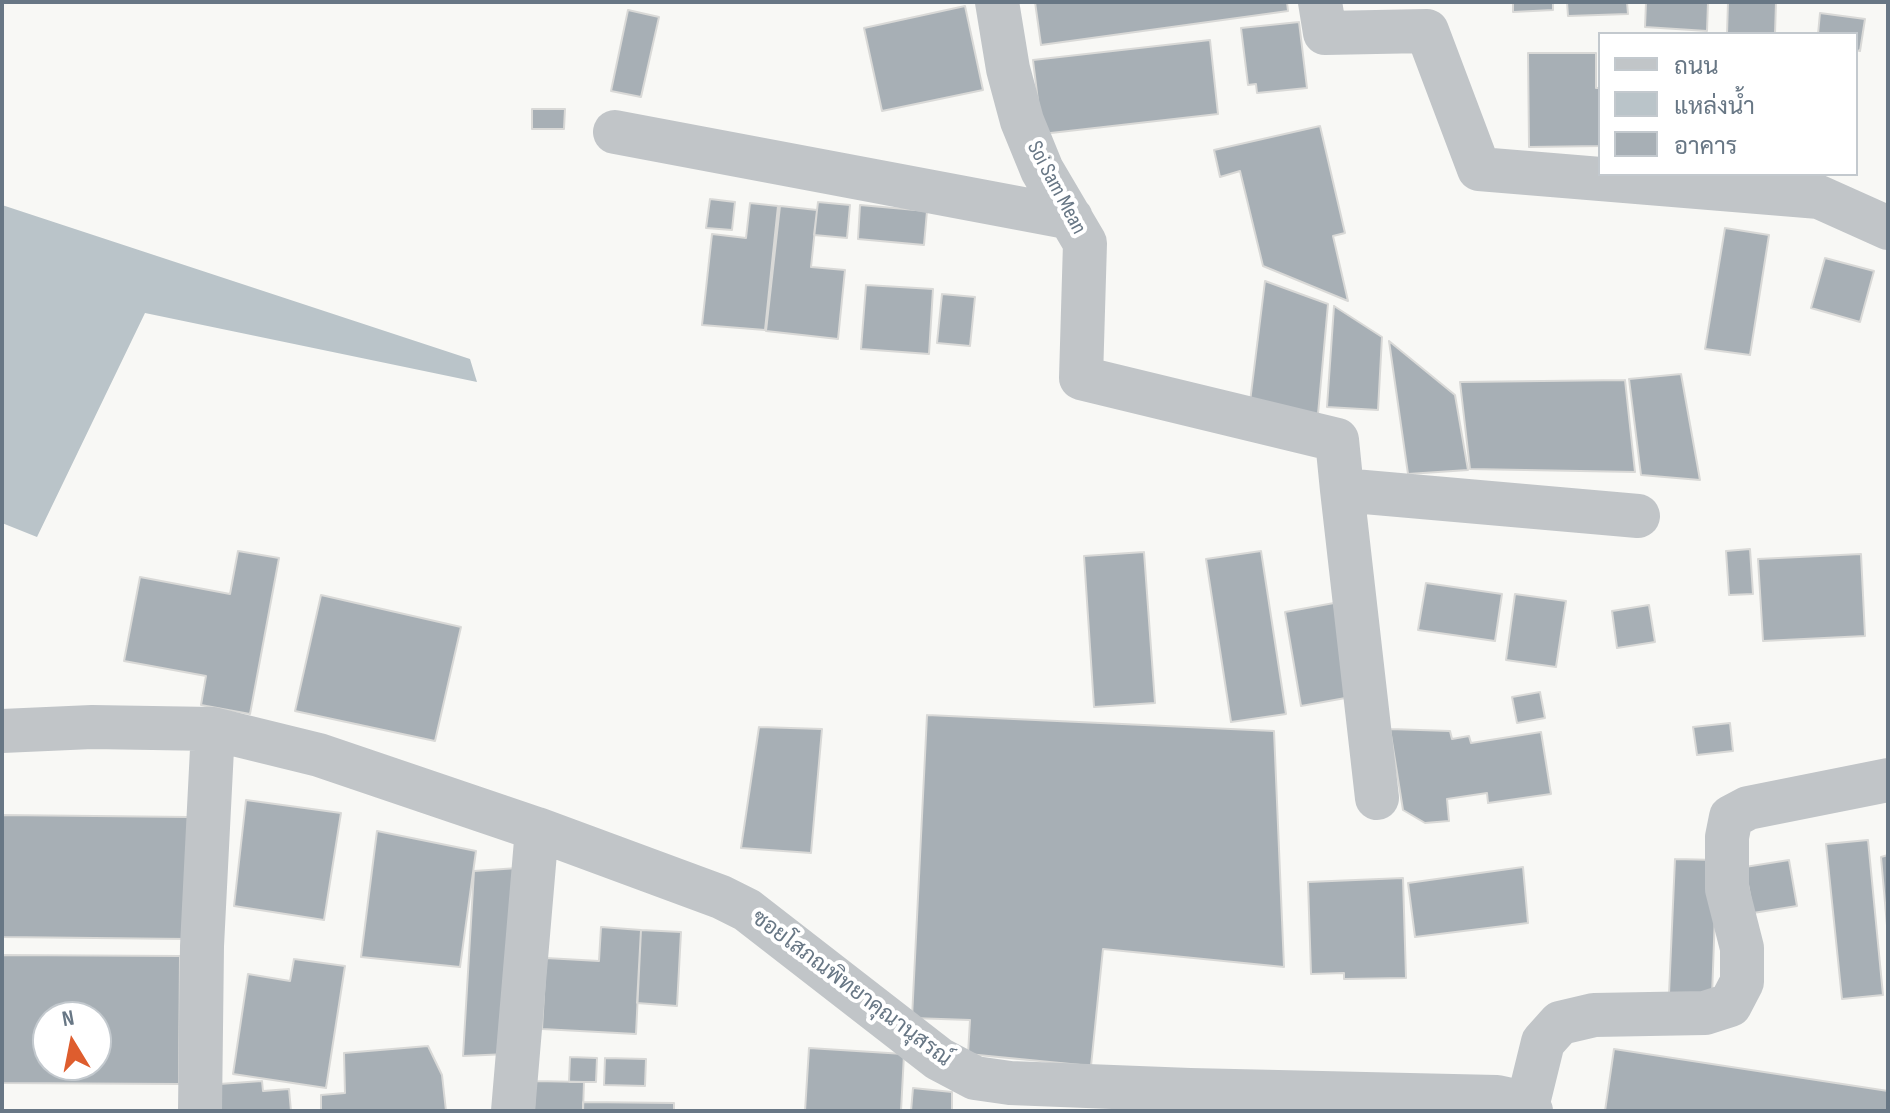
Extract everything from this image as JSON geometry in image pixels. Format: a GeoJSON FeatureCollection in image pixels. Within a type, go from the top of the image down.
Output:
{"type":"FeatureCollection","features":[{"type":"Feature","properties":{"kind":"street","name":"Soi Sam Mean"},"geometry":{"type":"LineString","coordinates":[[997,2],[1008,69],[1022,121],[1042,170],[1085,243],[1081,378],[1337,440],[1342,490]]}},
{"type":"Feature","properties":{"kind":"street"},"geometry":{"type":"LineString","coordinates":[[1320,2],[1325,33],[1427,31],[1479,169],[1819,197],[1888,228]]}},
{"type":"Feature","properties":{"kind":"street"},"geometry":{"type":"LineString","coordinates":[[615,132],[1071,218]]}},
{"type":"Feature","properties":{"kind":"street"},"geometry":{"type":"LineString","coordinates":[[1377,798],[1342,490],[1638,516]]}},
{"type":"Feature","properties":{"kind":"street","name":"ซอยโสภณพิทยาคุณานุสรณ์"},"geometry":{"type":"LineString","coordinates":[[2,731],[92,727],[213,729],[319,755],[537,829],[721,897],[747,910],[939,1059],[975,1078],[1189,1101],[1484,1096],[1511,1100],[1529,1109]]}},
{"type":"Feature","properties":{"kind":"street"},"geometry":{"type":"LineString","coordinates":[[200,1111],[202,946],[213,729]]}},
{"type":"Feature","properties":{"kind":"street"},"geometry":{"type":"LineString","coordinates":[[1529,1109],[1543,1042],[1560,1023],[1594,1015],[1705,1013],[1730,1005],[1742,982],[1742,948],[1727,889],[1727,837],[1731,817],[1748,808],[1888,780]]}},
{"type":"Feature","properties":{"kind":"street"},"geometry":{"type":"LineString","coordinates":[[513,1111],[537,829]]}},
{"type":"Feature","properties":{"kind":"water"},"geometry":{"type":"Polygon","coordinates":[[[2,205],[470,359],[477,382],[145,313],[37,537],[2,523],[2,205]]]}},
{"type":"Feature","properties":{"kind":"building"},"geometry":{"type":"Polygon","coordinates":[[[1035,2],[1287,2],[1288,11],[1041,45],[1035,2]]]}},
{"type":"Feature","properties":{"kind":"building"},"geometry":{"type":"Polygon","coordinates":[[[1513,2],[1553,2],[1553,10],[1513,12],[1513,2]]]}},
{"type":"Feature","properties":{"kind":"building"},"geometry":{"type":"Polygon","coordinates":[[[1567,2],[1627,2],[1628,14],[1568,16],[1567,2]]]}},
{"type":"Feature","properties":{"kind":"building"},"geometry":{"type":"Polygon","coordinates":[[[1646,2],[1708,2],[1707,31],[1645,27],[1646,2]]]}},
{"type":"Feature","properties":{"kind":"building"},"geometry":{"type":"Polygon","coordinates":[[[1728,2],[1776,2],[1775,32],[1727,32],[1728,2]]]}},
{"type":"Feature","properties":{"kind":"building"},"geometry":{"type":"Polygon","coordinates":[[[965,6],[983,90],[882,111],[864,28],[965,6]]]}},
{"type":"Feature","properties":{"kind":"building"},"geometry":{"type":"Polygon","coordinates":[[[628,10],[659,17],[641,97],[611,91],[628,10]]]}},
{"type":"Feature","properties":{"kind":"building"},"geometry":{"type":"Polygon","coordinates":[[[1820,13],[1865,19],[1860,51],[1858,32],[1818,32],[1820,13]]]}},
{"type":"Feature","properties":{"kind":"building"},"geometry":{"type":"Polygon","coordinates":[[[1299,22],[1307,88],[1257,93],[1256,84],[1248,85],[1241,28],[1299,22]]]}},
{"type":"Feature","properties":{"kind":"building"},"geometry":{"type":"Polygon","coordinates":[[[1210,40],[1218,114],[1042,134],[1033,60],[1210,40]]]}},
{"type":"Feature","properties":{"kind":"building"},"geometry":{"type":"Polygon","coordinates":[[[1528,53],[1596,53],[1598,146],[1529,147],[1528,53]]]}},
{"type":"Feature","properties":{"kind":"building"},"geometry":{"type":"Polygon","coordinates":[[[532,109],[565,109],[564,129],[532,129],[532,109]]]}},
{"type":"Feature","properties":{"kind":"building"},"geometry":{"type":"Polygon","coordinates":[[[1320,126],[1345,233],[1333,236],[1348,301],[1263,266],[1240,171],[1220,177],[1214,150],[1320,126]]]}},
{"type":"Feature","properties":{"kind":"building"},"geometry":{"type":"Polygon","coordinates":[[[710,199],[735,202],[732,230],[706,228],[710,199]]]}},
{"type":"Feature","properties":{"kind":"building"},"geometry":{"type":"Polygon","coordinates":[[[818,202],[850,205],[847,238],[814,235],[818,202]]]}},
{"type":"Feature","properties":{"kind":"building"},"geometry":{"type":"Polygon","coordinates":[[[750,203],[778,206],[765,330],[702,325],[712,234],[746,238],[750,203]]]}},
{"type":"Feature","properties":{"kind":"building"},"geometry":{"type":"Polygon","coordinates":[[[860,205],[927,211],[924,245],[858,239],[860,205]]]}},
{"type":"Feature","properties":{"kind":"building"},"geometry":{"type":"Polygon","coordinates":[[[780,206],[817,210],[811,267],[845,270],[838,339],[766,331],[780,206]]]}},
{"type":"Feature","properties":{"kind":"building"},"geometry":{"type":"Polygon","coordinates":[[[1725,228],[1769,235],[1750,355],[1705,349],[1725,228]]]}},
{"type":"Feature","properties":{"kind":"building"},"geometry":{"type":"Polygon","coordinates":[[[1825,258],[1874,271],[1860,322],[1811,308],[1825,258]]]}},
{"type":"Feature","properties":{"kind":"building"},"geometry":{"type":"Polygon","coordinates":[[[1265,281],[1328,304],[1318,414],[1249,410],[1265,281]]]}},
{"type":"Feature","properties":{"kind":"building"},"geometry":{"type":"Polygon","coordinates":[[[866,285],[933,289],[929,354],[861,349],[866,285]]]}},
{"type":"Feature","properties":{"kind":"building"},"geometry":{"type":"Polygon","coordinates":[[[942,294],[975,297],[970,346],[937,343],[942,294]]]}},
{"type":"Feature","properties":{"kind":"building"},"geometry":{"type":"Polygon","coordinates":[[[1334,306],[1382,337],[1378,410],[1327,407],[1334,306]]]}},
{"type":"Feature","properties":{"kind":"building"},"geometry":{"type":"Polygon","coordinates":[[[1389,341],[1455,395],[1468,470],[1408,474],[1389,341]]]}},
{"type":"Feature","properties":{"kind":"building"},"geometry":{"type":"Polygon","coordinates":[[[1681,374],[1700,480],[1641,475],[1629,379],[1681,374]]]}},
{"type":"Feature","properties":{"kind":"building"},"geometry":{"type":"Polygon","coordinates":[[[1625,380],[1635,472],[1470,469],[1460,382],[1625,380]]]}},
{"type":"Feature","properties":{"kind":"building"},"geometry":{"type":"Polygon","coordinates":[[[1750,549],[1753,594],[1729,595],[1726,551],[1750,549]]]}},
{"type":"Feature","properties":{"kind":"building"},"geometry":{"type":"Polygon","coordinates":[[[238,551],[279,558],[250,714],[201,705],[206,676],[124,661],[140,577],[230,594],[238,551]]]}},
{"type":"Feature","properties":{"kind":"building"},"geometry":{"type":"Polygon","coordinates":[[[1261,551],[1286,714],[1231,722],[1206,559],[1261,551]]]}},
{"type":"Feature","properties":{"kind":"building"},"geometry":{"type":"Polygon","coordinates":[[[1144,552],[1155,703],[1094,707],[1084,556],[1144,552]]]}},
{"type":"Feature","properties":{"kind":"building"},"geometry":{"type":"Polygon","coordinates":[[[1861,554],[1865,636],[1763,641],[1758,559],[1861,554]]]}},
{"type":"Feature","properties":{"kind":"building"},"geometry":{"type":"Polygon","coordinates":[[[1426,583],[1502,594],[1495,641],[1418,630],[1426,583]]]}},
{"type":"Feature","properties":{"kind":"building"},"geometry":{"type":"Polygon","coordinates":[[[1515,594],[1566,601],[1556,667],[1506,660],[1515,594]]]}},
{"type":"Feature","properties":{"kind":"building"},"geometry":{"type":"Polygon","coordinates":[[[321,595],[461,627],[435,741],[295,711],[321,595]]]}},
{"type":"Feature","properties":{"kind":"building"},"geometry":{"type":"Polygon","coordinates":[[[1334,603],[1351,697],[1301,706],[1285,612],[1334,603]]]}},
{"type":"Feature","properties":{"kind":"building"},"geometry":{"type":"Polygon","coordinates":[[[1649,605],[1655,642],[1617,648],[1612,611],[1649,605]]]}},
{"type":"Feature","properties":{"kind":"building"},"geometry":{"type":"Polygon","coordinates":[[[1540,692],[1545,718],[1517,723],[1512,697],[1540,692]]]}},
{"type":"Feature","properties":{"kind":"building"},"geometry":{"type":"Polygon","coordinates":[[[927,715],[1274,731],[1284,967],[1103,949],[1091,1066],[968,1054],[970,1020],[912,1018],[927,715]]]}},
{"type":"Feature","properties":{"kind":"building"},"geometry":{"type":"Polygon","coordinates":[[[1730,723],[1733,751],[1697,755],[1693,727],[1730,723]]]}},
{"type":"Feature","properties":{"kind":"building"},"geometry":{"type":"Polygon","coordinates":[[[759,727],[822,729],[811,853],[741,848],[759,727]]]}},
{"type":"Feature","properties":{"kind":"building"},"geometry":{"type":"Polygon","coordinates":[[[1390,729],[1450,731],[1452,739],[1469,736],[1471,743],[1541,732],[1551,794],[1488,803],[1487,793],[1447,799],[1449,821],[1425,823],[1403,810],[1390,729]]]}},
{"type":"Feature","properties":{"kind":"building"},"geometry":{"type":"Polygon","coordinates":[[[246,800],[341,813],[324,920],[234,906],[246,800]]]}},
{"type":"Feature","properties":{"kind":"building"},"geometry":{"type":"Polygon","coordinates":[[[2,815],[188,817],[187,939],[2,937],[2,815]]]}},
{"type":"Feature","properties":{"kind":"building"},"geometry":{"type":"Polygon","coordinates":[[[377,831],[476,851],[460,967],[361,957],[377,831]]]}},
{"type":"Feature","properties":{"kind":"building"},"geometry":{"type":"Polygon","coordinates":[[[1868,840],[1883,995],[1842,999],[1826,844],[1868,840]]]}},
{"type":"Feature","properties":{"kind":"building"},"geometry":{"type":"Polygon","coordinates":[[[1888,855],[1888,937],[1881,857],[1888,855]]]}},
{"type":"Feature","properties":{"kind":"building"},"geometry":{"type":"Polygon","coordinates":[[[1675,859],[1717,860],[1712,996],[1669,994],[1675,859]]]}},
{"type":"Feature","properties":{"kind":"building"},"geometry":{"type":"Polygon","coordinates":[[[1789,860],[1797,906],[1753,913],[1745,867],[1789,860]]]}},
{"type":"Feature","properties":{"kind":"building"},"geometry":{"type":"Polygon","coordinates":[[[1523,867],[1528,923],[1415,937],[1408,883],[1523,867]]]}},
{"type":"Feature","properties":{"kind":"building"},"geometry":{"type":"Polygon","coordinates":[[[518,868],[508,1054],[463,1056],[474,871],[518,868]]]}},
{"type":"Feature","properties":{"kind":"building"},"geometry":{"type":"Polygon","coordinates":[[[1403,878],[1406,978],[1344,979],[1344,973],[1311,974],[1308,882],[1403,878]]]}},
{"type":"Feature","properties":{"kind":"building"},"geometry":{"type":"Polygon","coordinates":[[[601,927],[641,930],[636,1034],[542,1029],[546,958],[599,961],[601,927]]]}},
{"type":"Feature","properties":{"kind":"building"},"geometry":{"type":"Polygon","coordinates":[[[641,930],[681,932],[677,1006],[637,1003],[641,930]]]}},
{"type":"Feature","properties":{"kind":"building"},"geometry":{"type":"Polygon","coordinates":[[[2,955],[180,956],[179,1084],[2,1083],[2,955]]]}},
{"type":"Feature","properties":{"kind":"building"},"geometry":{"type":"Polygon","coordinates":[[[294,959],[345,966],[326,1088],[233,1074],[248,974],[290,981],[294,959]]]}},
{"type":"Feature","properties":{"kind":"building"},"geometry":{"type":"Polygon","coordinates":[[[428,1046],[442,1075],[446,1111],[321,1111],[321,1095],[345,1093],[344,1053],[428,1046]]]}},
{"type":"Feature","properties":{"kind":"building"},"geometry":{"type":"Polygon","coordinates":[[[809,1048],[904,1054],[901,1111],[805,1111],[809,1048]]]}},
{"type":"Feature","properties":{"kind":"building"},"geometry":{"type":"Polygon","coordinates":[[[1614,1049],[1888,1091],[1888,1111],[1605,1111],[1614,1049]]]}},
{"type":"Feature","properties":{"kind":"building"},"geometry":{"type":"Polygon","coordinates":[[[570,1057],[597,1058],[596,1082],[569,1082],[570,1057]]]}},
{"type":"Feature","properties":{"kind":"building"},"geometry":{"type":"Polygon","coordinates":[[[605,1058],[646,1059],[645,1086],[604,1085],[605,1058]]]}},
{"type":"Feature","properties":{"kind":"building"},"geometry":{"type":"Polygon","coordinates":[[[262,1081],[263,1091],[289,1089],[291,1111],[221,1111],[219,1084],[262,1081]]]}},
{"type":"Feature","properties":{"kind":"building"},"geometry":{"type":"Polygon","coordinates":[[[535,1081],[584,1082],[583,1111],[534,1111],[535,1081]]]}},
{"type":"Feature","properties":{"kind":"building"},"geometry":{"type":"Polygon","coordinates":[[[913,1088],[952,1092],[952,1111],[911,1111],[913,1088]]]}},
{"type":"Feature","properties":{"kind":"building"},"geometry":{"type":"Polygon","coordinates":[[[583,1102],[674,1103],[674,1111],[583,1111],[583,1102]]]}}]}
